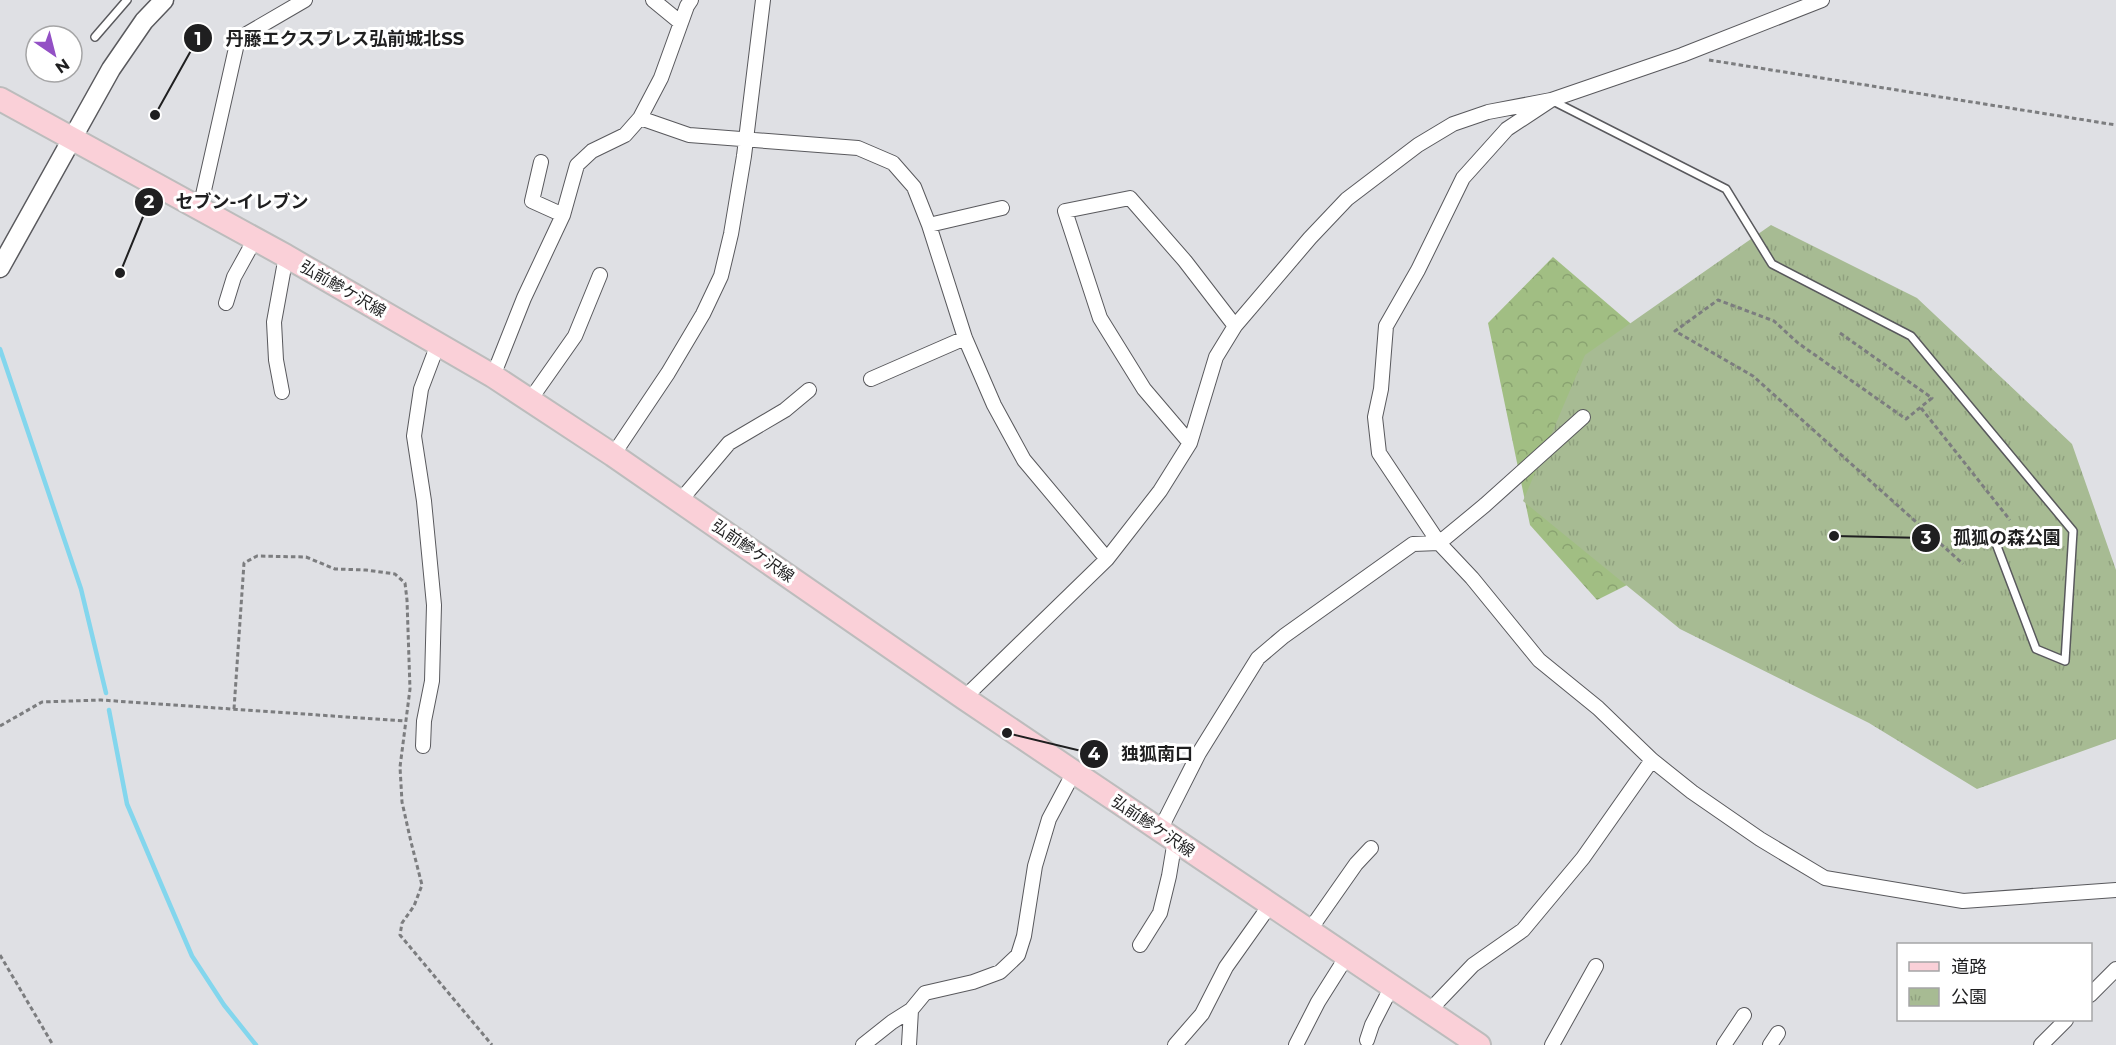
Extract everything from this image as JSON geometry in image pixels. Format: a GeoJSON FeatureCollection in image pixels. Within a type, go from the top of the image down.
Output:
{"type":"FeatureCollection","features":[{"type":"Feature","properties":{"kind":"main road","name":"弘前鰺ケ沢線"},"geometry":{"type":"LineString","coordinates":[[0,99],[255,238],[493,376],[613,455],[964,698],[1479,1045]]}},
{"type":"Feature","properties":{"kind":"street"},"geometry":{"type":"LineString","coordinates":[[0,268],[111,69],[144,21],[164,0]]}},
{"type":"Feature","properties":{"kind":"street"},"geometry":{"type":"LineString","coordinates":[[200,208],[238,39],[305,0]]}},
{"type":"Feature","properties":{"kind":"street"},"geometry":{"type":"LineString","coordinates":[[653,0],[681,23]]}},
{"type":"Feature","properties":{"kind":"street"},"geometry":{"type":"LineString","coordinates":[[493,376],[524,298],[563,215],[577,165],[592,151],[625,135],[640,118],[661,78],[691,0]]}},
{"type":"Feature","properties":{"kind":"street"},"geometry":{"type":"LineString","coordinates":[[613,455],[698,324],[721,276],[732,234],[764,0]]}},
{"type":"Feature","properties":{"kind":"street"},"geometry":{"type":"LineString","coordinates":[[964,698],[1107,559],[1160,491],[1190,443],[1216,357],[1234,326],[1347,199],[1418,145],[1453,124],[1488,112],[1551,100],[1682,55],[1822,0]]}},
{"type":"Feature","properties":{"kind":"street"},"geometry":{"type":"LineString","coordinates":[[1551,100],[1507,129],[1463,178],[1418,270],[1386,326],[1381,389],[1375,417],[1379,453],[1439,543],[1539,660],[1598,708],[1652,760],[1692,792],[1760,839],[1825,878],[1963,901],[2116,890]]}},
{"type":"Feature","properties":{"kind":"street"},"geometry":{"type":"LineString","coordinates":[[640,118],[689,135],[858,148],[893,163],[914,187],[929,225],[965,338],[993,405],[1024,460],[1107,559]]}},
{"type":"Feature","properties":{"kind":"street"},"geometry":{"type":"LineString","coordinates":[[541,162],[532,201],[563,215]]}},
{"type":"Feature","properties":{"kind":"street"},"geometry":{"type":"LineString","coordinates":[[1190,443],[1144,389],[1100,318],[1065,211],[1130,198],[1185,261],[1234,326]]}},
{"type":"Feature","properties":{"kind":"street"},"geometry":{"type":"LineString","coordinates":[[929,225],[1002,208]]}},
{"type":"Feature","properties":{"kind":"street"},"geometry":{"type":"LineString","coordinates":[[226,303],[234,277],[255,238]]}},
{"type":"Feature","properties":{"kind":"street"},"geometry":{"type":"LineString","coordinates":[[282,392],[276,360],[274,322],[286,256]]}},
{"type":"Feature","properties":{"kind":"street"},"geometry":{"type":"LineString","coordinates":[[530,400],[575,336],[600,275]]}},
{"type":"Feature","properties":{"kind":"street"},"geometry":{"type":"LineString","coordinates":[[871,380],[965,338]]}},
{"type":"Feature","properties":{"kind":"street"},"geometry":{"type":"LineString","coordinates":[[423,746],[424,721],[432,681],[434,605],[424,501],[414,436],[421,389],[438,344]]}},
{"type":"Feature","properties":{"kind":"street"},"geometry":{"type":"LineString","coordinates":[[680,501],[729,443],[785,410],[809,390]]}},
{"type":"Feature","properties":{"kind":"street"},"geometry":{"type":"LineString","coordinates":[[1140,945],[1160,913],[1169,876],[1168,835],[1199,753],[1258,658],[1284,636],[1413,544],[1439,543],[1583,417]]}},
{"type":"Feature","properties":{"kind":"street"},"geometry":{"type":"LineString","coordinates":[[1429,1011],[1473,965],[1523,930],[1583,858],[1652,760]]}},
{"type":"Feature","properties":{"kind":"street"},"geometry":{"type":"LineString","coordinates":[[863,1045],[911,1010],[925,993],[973,982],[1000,972],[1018,955],[1024,936],[1037,857],[1049,819],[1074,772]]}},
{"type":"Feature","properties":{"kind":"street"},"geometry":{"type":"LineString","coordinates":[[1309,931],[1356,864],[1371,848]]}},
{"type":"Feature","properties":{"kind":"street"},"geometry":{"type":"LineString","coordinates":[[1175,1045],[1202,1014],[1226,967],[1270,904]]}},
{"type":"Feature","properties":{"kind":"street"},"geometry":{"type":"LineString","coordinates":[[1296,1045],[1318,1002],[1347,956]]}},
{"type":"Feature","properties":{"kind":"street"},"geometry":{"type":"LineString","coordinates":[[1552,1045],[1596,966]]}},
{"type":"Feature","properties":{"kind":"street"},"geometry":{"type":"LineString","coordinates":[[2092,994],[2116,969]]}},
{"type":"Feature","properties":{"kind":"street"},"geometry":{"type":"LineString","coordinates":[[1367,1040],[1392,986]]}},
{"type":"Feature","properties":{"kind":"street"},"geometry":{"type":"LineString","coordinates":[[909,1045],[911,1010]]}},
{"type":"Feature","properties":{"kind":"street"},"geometry":{"type":"LineString","coordinates":[[1724,1045],[1744,1015]]}},
{"type":"Feature","properties":{"kind":"street"},"geometry":{"type":"LineString","coordinates":[[2041,1045],[2065,1021]]}},
{"type":"Feature","properties":{"kind":"lane"},"geometry":{"type":"LineString","coordinates":[[95,37],[127,0]]}},
{"type":"Feature","properties":{"kind":"lane"},"geometry":{"type":"LineString","coordinates":[[1551,100],[1726,189],[1772,264],[1911,336],[2073,531],[2064,661],[2036,649],[1995,541]]}},
{"type":"Feature","properties":{"kind":"path"},"geometry":{"type":"LineString","coordinates":[[1682,55],[2116,125]]}},
{"type":"Feature","properties":{"kind":"path"},"geometry":{"type":"LineString","coordinates":[[1840,333],[1932,398],[1906,419],[1798,343],[1774,321],[1718,300],[1675,331],[1753,376],[1963,564]]}},
{"type":"Feature","properties":{"kind":"path"},"geometry":{"type":"LineString","coordinates":[[1920,408],[2010,520]]}},
{"type":"Feature","properties":{"kind":"path"},"geometry":{"type":"LineString","coordinates":[[234,709],[244,563],[257,556],[306,557],[334,569],[394,573],[405,583],[410,689],[400,767],[402,802],[422,885],[414,906],[402,923],[400,935],[492,1045]]}},
{"type":"Feature","properties":{"kind":"path"},"geometry":{"type":"LineString","coordinates":[[0,726],[42,702],[56,700],[101,700],[424,721]]}},
{"type":"Feature","properties":{"kind":"path"},"geometry":{"type":"LineString","coordinates":[[0,955],[53,1045]]}},
{"type":"Feature","properties":{"kind":"green space"},"geometry":{"type":"Polygon","coordinates":[[[1771,225],[1917,298],[2072,444],[2116,570],[2116,739],[1977,789],[1869,723],[1680,629],[1523,501],[1585,355],[1771,225]]]}},
{"type":"Feature","properties":{"kind":"green space"},"geometry":{"type":"Polygon","coordinates":[[[1553,257],[1630,323],[1775,511],[1597,600],[1530,525],[1488,323],[1553,257]]]}},
{"type":"Feature","properties":{"kind":"waterway"},"geometry":{"type":"LineString","coordinates":[[0,349],[81,589],[106,693]]}},
{"type":"Feature","properties":{"kind":"waterway"},"geometry":{"type":"LineString","coordinates":[[109,710],[127,804],[192,956],[224,1005],[256,1045]]}},
{"type":"Feature","properties":{"kind":"place","name":"丹藤エクスプレス弘前城北SS"},"geometry":{"type":"Point","coordinates":[155,115]}},
{"type":"Feature","properties":{"kind":"place","name":"セブン-イレブン"},"geometry":{"type":"Point","coordinates":[120,273]}},
{"type":"Feature","properties":{"kind":"place","name":"孤狐の森公園"},"geometry":{"type":"Point","coordinates":[1834,536]}},
{"type":"Feature","properties":{"kind":"place","name":"独狐南口"},"geometry":{"type":"Point","coordinates":[1007,733]}}]}
